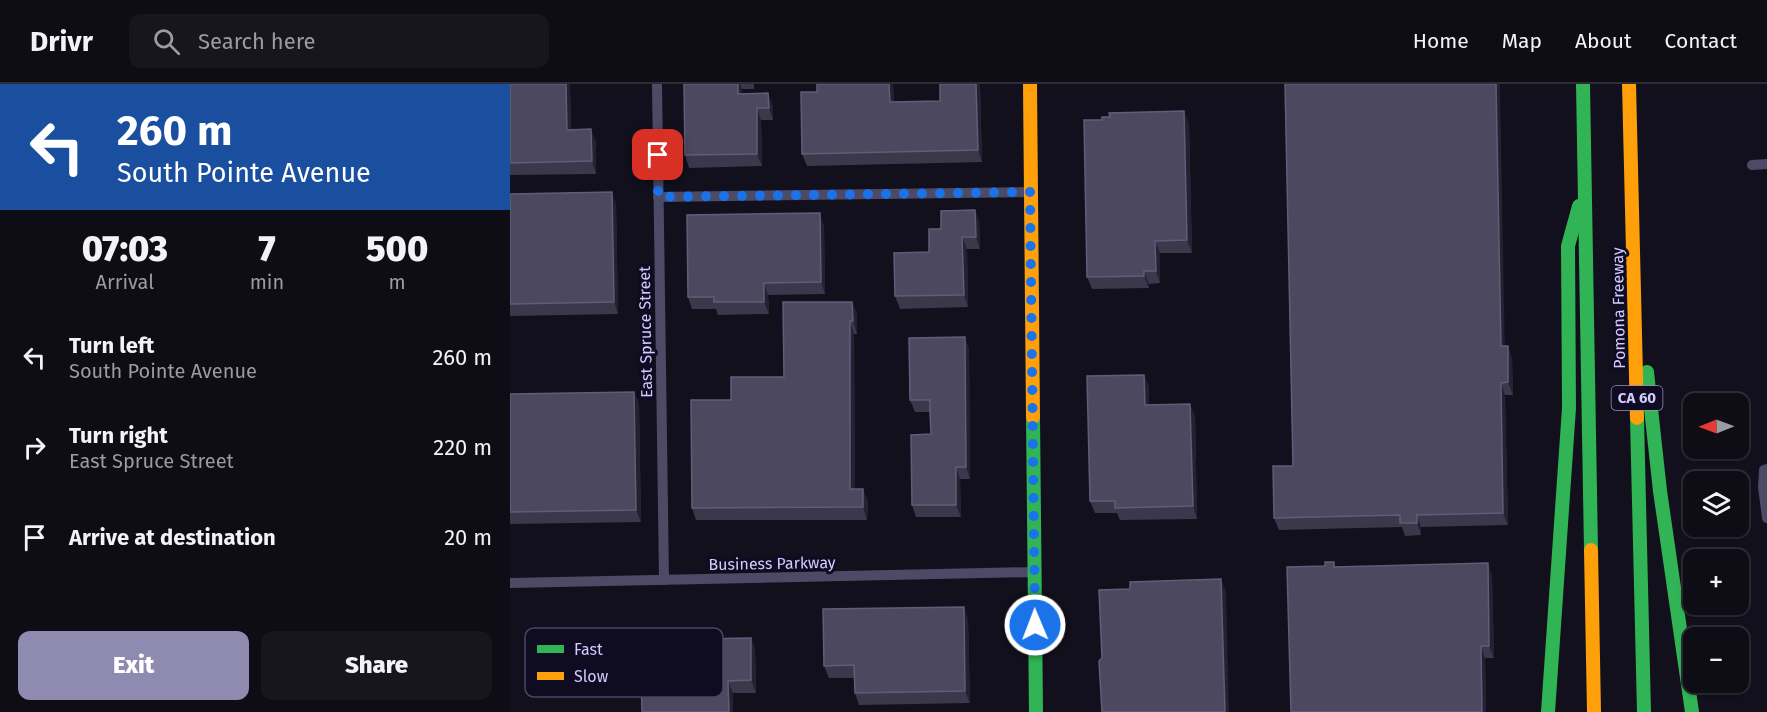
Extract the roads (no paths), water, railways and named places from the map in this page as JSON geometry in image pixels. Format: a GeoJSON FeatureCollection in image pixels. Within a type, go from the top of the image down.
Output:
{"type":"FeatureCollection","features":[{"type":"Feature","properties":{"kind":"main road"},"geometry":{"type":"LineString","coordinates":[[1030,84],[1036,712]]}},
{"type":"Feature","properties":{"kind":"main road","name":"Pomona Freeway"},"geometry":{"type":"LineString","coordinates":[[1583,84],[1594,712]]}},
{"type":"Feature","properties":{"kind":"main road","name":"Pomona Freeway"},"geometry":{"type":"LineString","coordinates":[[1629,84],[1644,712]]}},
{"type":"Feature","properties":{"kind":"main road"},"geometry":{"type":"LineString","coordinates":[[1548,712],[1569,408],[1568,246],[1584,187]]}},
{"type":"Feature","properties":{"kind":"main road"},"geometry":{"type":"LineString","coordinates":[[1633,246],[1660,491],[1692,712]]}},
{"type":"Feature","properties":{"kind":"street","name":"East Spruce Street"},"geometry":{"type":"LineString","coordinates":[[657,84],[664,580]]}},
{"type":"Feature","properties":{"kind":"street"},"geometry":{"type":"LineString","coordinates":[[1752,165],[1767,164]]}},
{"type":"Feature","properties":{"kind":"street"},"geometry":{"type":"LineString","coordinates":[[658,197],[1030,192]]}},
{"type":"Feature","properties":{"kind":"street"},"geometry":{"type":"LineString","coordinates":[[1766,470],[1763,488],[1767,518]]}},
{"type":"Feature","properties":{"kind":"street","name":"Business Parkway"},"geometry":{"type":"LineString","coordinates":[[510,583],[1035,572]]}}]}
